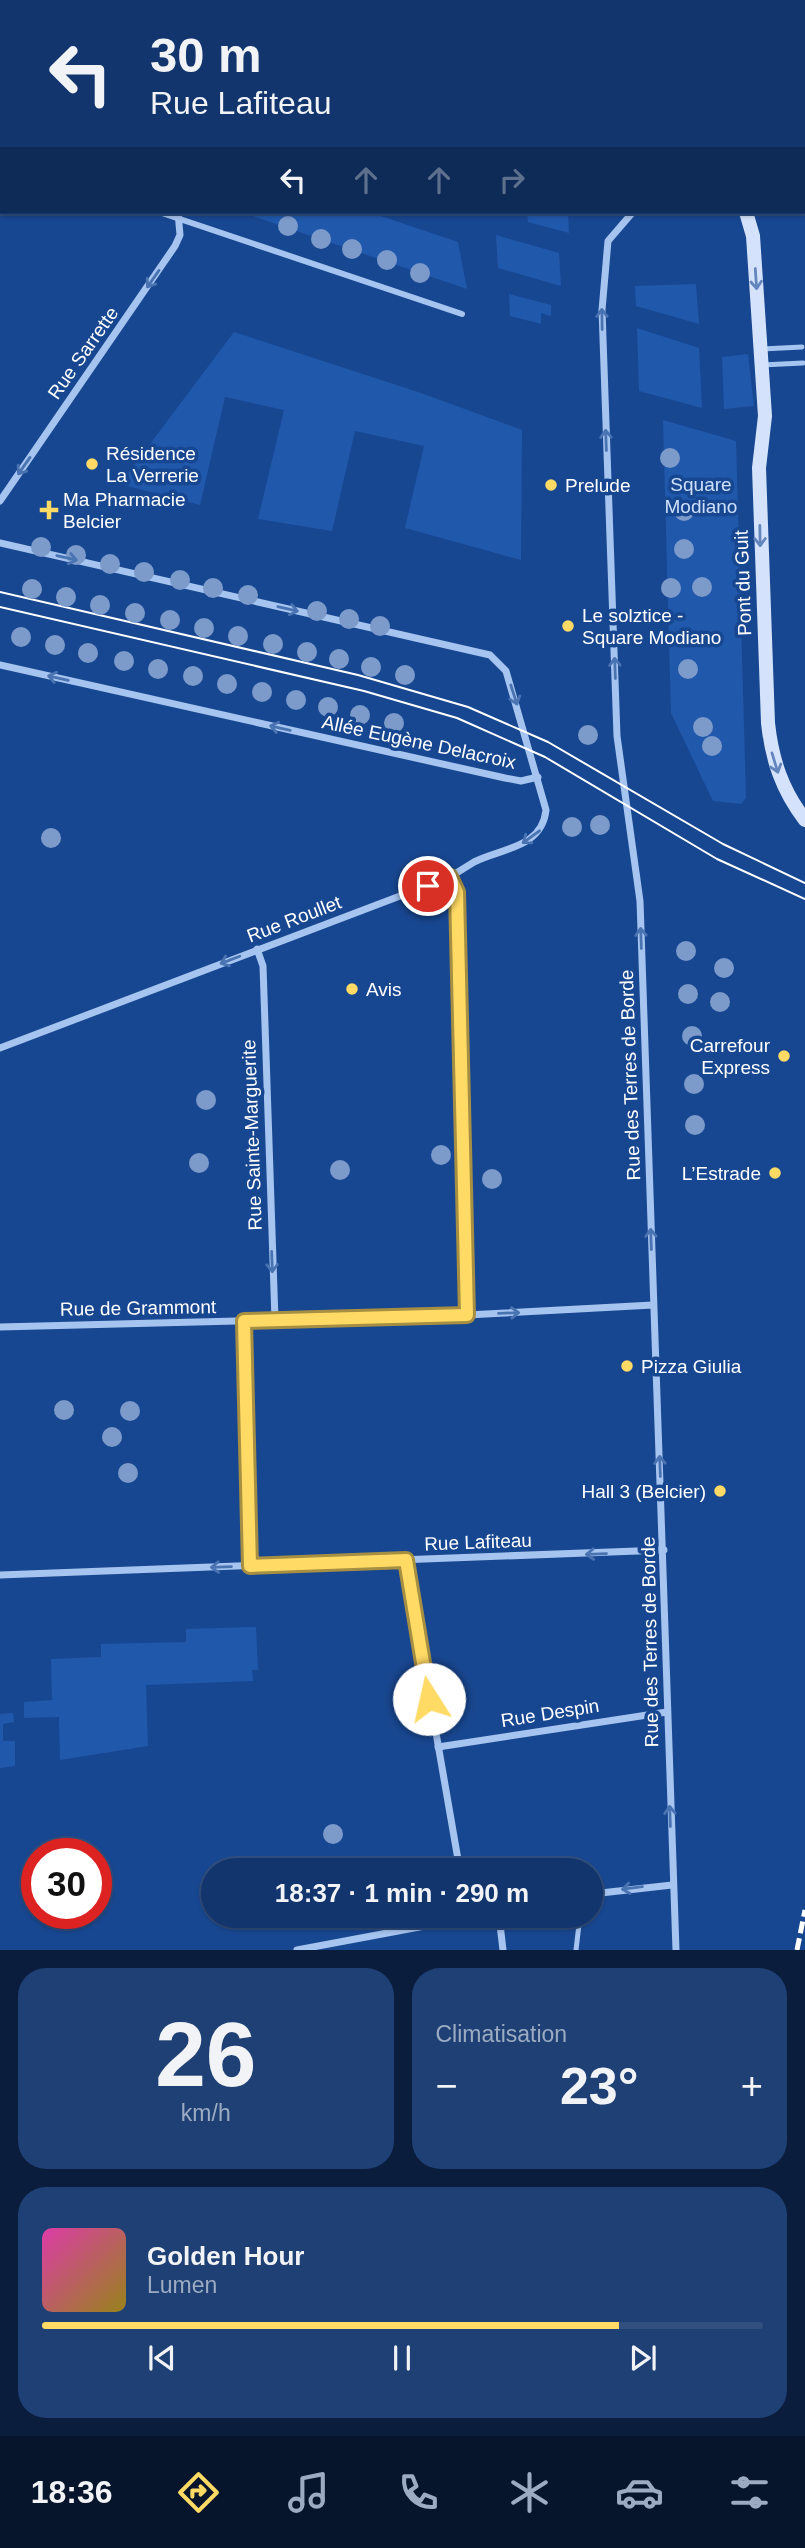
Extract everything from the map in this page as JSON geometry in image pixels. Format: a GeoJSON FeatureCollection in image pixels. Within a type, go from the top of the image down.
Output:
{"type":"FeatureCollection","features":[{"type":"Feature","properties":{"kind":"main road","name":"Pont du Guit"},"geometry":{"type":"LineString","coordinates":[[747,214],[753,236],[765,416],[759,468],[766,693],[772,757],[782,784],[805,820]]}},
{"type":"Feature","properties":{"kind":"street","name":"Rue des Terres de Borde"},"geometry":{"type":"LineString","coordinates":[[631,214],[608,241],[602,310],[617,736],[640,901],[676,1950]]}},
{"type":"Feature","properties":{"kind":"street"},"geometry":{"type":"LineString","coordinates":[[179,215],[462,314]]}},
{"type":"Feature","properties":{"kind":"street","name":"Rue Sarrette"},"geometry":{"type":"LineString","coordinates":[[0,500],[175,246],[180,235],[179,215]]}},
{"type":"Feature","properties":{"kind":"street","name":"Allée Eugène Delacroix"},"geometry":{"type":"LineString","coordinates":[[0,543],[490,655],[506,671],[538,776],[521,781],[505,778],[0,665]]}},
{"type":"Feature","properties":{"kind":"street","name":"Rue Roullet"},"geometry":{"type":"LineString","coordinates":[[0,1048],[450,877],[475,862],[528,842],[538,834],[545,823],[546,810],[538,776]]}},
{"type":"Feature","properties":{"kind":"street"},"geometry":{"type":"LineString","coordinates":[[450,877],[457,892],[467,1315]]}},
{"type":"Feature","properties":{"kind":"street","name":"Rue Sainte-Marguerite"},"geometry":{"type":"LineString","coordinates":[[257,949],[263,966],[275,1320]]}},
{"type":"Feature","properties":{"kind":"street","name":"Rue de Grammont"},"geometry":{"type":"LineString","coordinates":[[0,1327],[467,1315],[653,1305]]}},
{"type":"Feature","properties":{"kind":"street"},"geometry":{"type":"LineString","coordinates":[[244,1321],[250,1566]]}},
{"type":"Feature","properties":{"kind":"street","name":"Rue Lafiteau"},"geometry":{"type":"LineString","coordinates":[[0,1575],[664,1550]]}},
{"type":"Feature","properties":{"kind":"street"},"geometry":{"type":"LineString","coordinates":[[406,1560],[458,1858]]}},
{"type":"Feature","properties":{"kind":"street","name":"Rue Despin"},"geometry":{"type":"LineString","coordinates":[[438,1747],[667,1712]]}},
{"type":"Feature","properties":{"kind":"street"},"geometry":{"type":"LineString","coordinates":[[603,1892],[631,1887],[672,1885]]}},
{"type":"Feature","properties":{"kind":"street"},"geometry":{"type":"LineString","coordinates":[[297,1950],[410,1928]]}},
{"type":"Feature","properties":{"kind":"street"},"geometry":{"type":"LineString","coordinates":[[500,1928],[503,1950]]}},
{"type":"Feature","properties":{"kind":"lane"},"geometry":{"type":"LineString","coordinates":[[761,349],[802,347]]}},
{"type":"Feature","properties":{"kind":"lane"},"geometry":{"type":"LineString","coordinates":[[762,365],[803,363]]}},
{"type":"Feature","properties":{"kind":"lane"},"geometry":{"type":"LineString","coordinates":[[576,1950],[579,1928]]}},
{"type":"Feature","properties":{"kind":"green space"},"geometry":{"type":"Polygon","coordinates":[[[247,214],[375,214],[458,242],[467,289],[247,214]]]}},
{"type":"Feature","properties":{"kind":"green space"},"geometry":{"type":"Polygon","coordinates":[[[527,214],[568,214],[569,233],[528,222],[527,214]]]}},
{"type":"Feature","properties":{"kind":"green space"},"geometry":{"type":"Polygon","coordinates":[[[496,235],[559,253],[561,286],[498,268],[496,235]]]}},
{"type":"Feature","properties":{"kind":"green space"},"geometry":{"type":"Polygon","coordinates":[[[696,284],[699,324],[636,306],[635,286],[696,284]]]}},
{"type":"Feature","properties":{"kind":"green space"},"geometry":{"type":"Polygon","coordinates":[[[509,294],[551,305],[551,316],[541,313],[541,324],[510,316],[509,294]]]}},
{"type":"Feature","properties":{"kind":"green space"},"geometry":{"type":"Polygon","coordinates":[[[637,328],[699,348],[702,408],[639,391],[637,328]]]}},
{"type":"Feature","properties":{"kind":"green space"},"geometry":{"type":"Polygon","coordinates":[[[234,332],[421,393],[522,430],[521,560],[405,528],[424,446],[355,431],[332,531],[258,519],[284,410],[225,397],[200,505],[120,484],[234,332]]]}},
{"type":"Feature","properties":{"kind":"green space"},"geometry":{"type":"Polygon","coordinates":[[[748,354],[754,406],[724,409],[722,357],[748,354]]]}},
{"type":"Feature","properties":{"kind":"green space","name":"Square Modiano"},"geometry":{"type":"Polygon","coordinates":[[[663,420],[736,441],[746,798],[741,804],[713,801],[671,713],[663,420]]]}},
{"type":"Feature","properties":{"kind":"green space"},"geometry":{"type":"Polygon","coordinates":[[[256,1627],[258,1670],[252,1670],[253,1681],[146,1685],[148,1746],[60,1760],[59,1717],[24,1718],[24,1702],[52,1700],[51,1659],[101,1657],[101,1644],[186,1642],[186,1629],[256,1627]]]}},
{"type":"Feature","properties":{"kind":"green space"},"geometry":{"type":"Polygon","coordinates":[[[13,1713],[14,1722],[3,1724],[3,1741],[15,1741],[15,1766],[0,1768],[0,1714],[13,1713]]]}},
{"type":"Feature","properties":{"kind":"tram line"},"geometry":{"type":"LineString","coordinates":[[0,592],[358,675],[468,707],[548,742],[723,844],[805,883]]}},
{"type":"Feature","properties":{"kind":"tram line"},"geometry":{"type":"LineString","coordinates":[[0,607],[364,691],[457,718],[545,757],[717,859],[805,899]]}},
{"type":"Feature","properties":{"kind":"railway"},"geometry":{"type":"LineString","coordinates":[[797,1950],[805,1910]]}},
{"type":"Feature","properties":{"kind":"place","name":"Résidence La Verrerie"},"geometry":{"type":"Point","coordinates":[92,464]}},
{"type":"Feature","properties":{"kind":"place","name":"Prelude"},"geometry":{"type":"Point","coordinates":[551,485]}},
{"type":"Feature","properties":{"kind":"place","name":"Ma Pharmacie Belcier"},"geometry":{"type":"Point","coordinates":[49,510]}},
{"type":"Feature","properties":{"kind":"place","name":"Le solztice - Square Modiano"},"geometry":{"type":"Point","coordinates":[568,626]}},
{"type":"Feature","properties":{"kind":"place","name":"Avis"},"geometry":{"type":"Point","coordinates":[352,989]}},
{"type":"Feature","properties":{"kind":"place","name":"Carrefour Express"},"geometry":{"type":"Point","coordinates":[784,1056]}},
{"type":"Feature","properties":{"kind":"place","name":"L’Estrade"},"geometry":{"type":"Point","coordinates":[775,1173]}},
{"type":"Feature","properties":{"kind":"place","name":"Pizza Giulia"},"geometry":{"type":"Point","coordinates":[627,1366]}},
{"type":"Feature","properties":{"kind":"place","name":"Hall 3 (Belcier)"},"geometry":{"type":"Point","coordinates":[720,1491]}},
{"type":"Feature","properties":{"kind":"route"},"geometry":{"type":"LineString","coordinates":[[428,886],[450,877],[457,892],[467,1315],[244,1321],[251,1513],[250,1566],[406,1560],[429,1699]]}}]}
